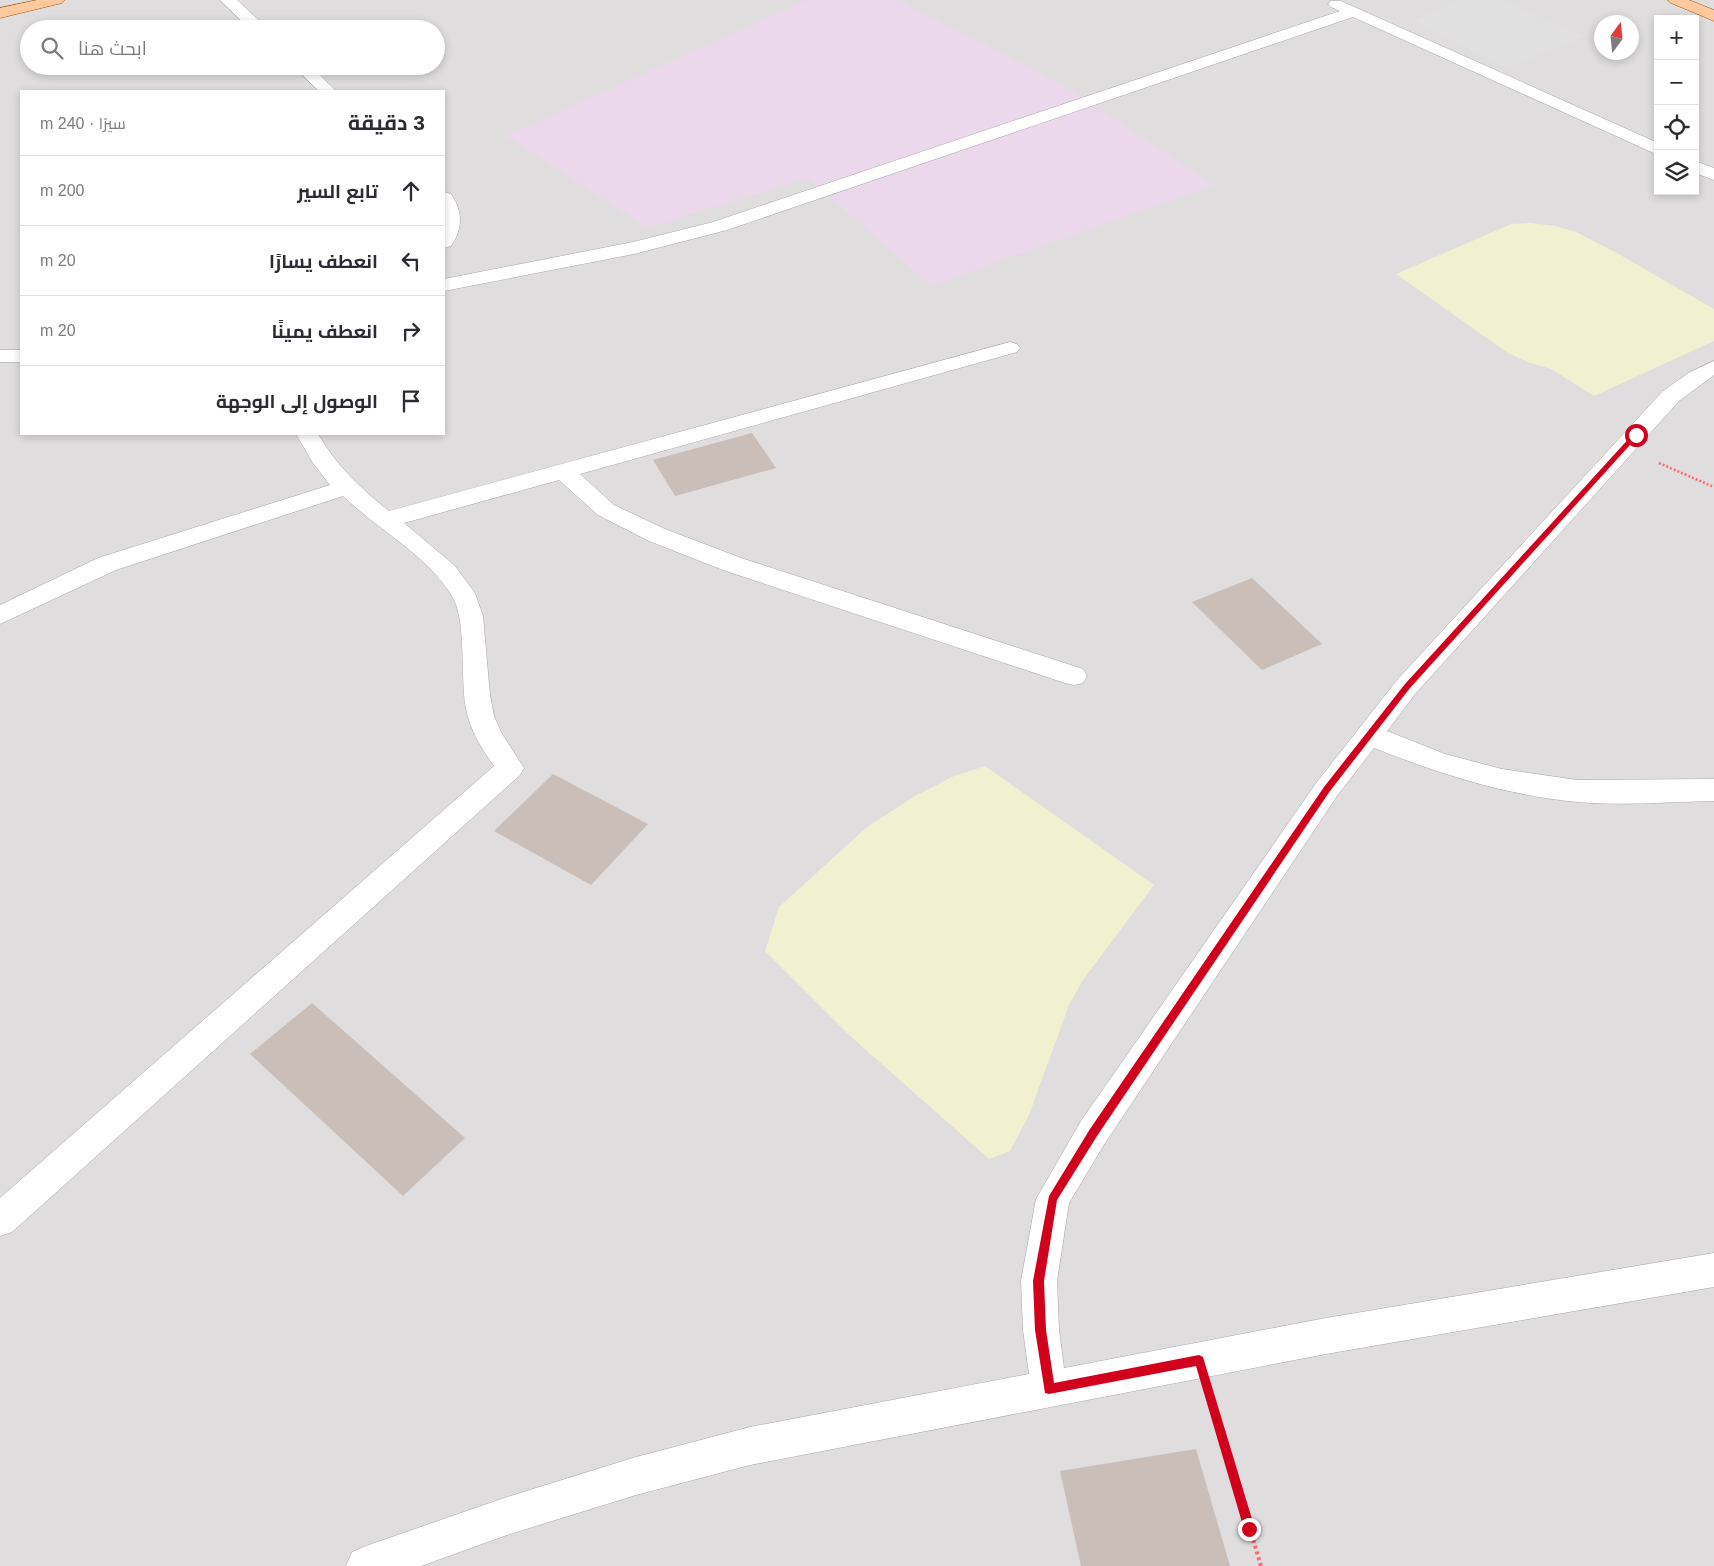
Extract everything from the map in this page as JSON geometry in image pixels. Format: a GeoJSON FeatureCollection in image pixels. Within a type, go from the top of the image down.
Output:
{"type":"FeatureCollection","features":[{"type":"Feature","properties":{"kind":"main road"},"geometry":{"type":"LineString","coordinates":[[0,13],[57,0]]}},
{"type":"Feature","properties":{"kind":"main road"},"geometry":{"type":"LineString","coordinates":[[1676,0],[1714,16]]}},
{"type":"Feature","properties":{"kind":"street"},"geometry":{"type":"LineString","coordinates":[[228,0],[250,20]]}},
{"type":"Feature","properties":{"kind":"street"},"geometry":{"type":"LineString","coordinates":[[1328,0],[1654,148]]}},
{"type":"Feature","properties":{"kind":"street"},"geometry":{"type":"LineString","coordinates":[[445,285],[634,248],[720,226],[1353,12]]}},
{"type":"Feature","properties":{"kind":"street"},"geometry":{"type":"LineString","coordinates":[[311,75],[327,90]]}},
{"type":"Feature","properties":{"kind":"street"},"geometry":{"type":"LineString","coordinates":[[1699,168],[1714,175]]}},
{"type":"Feature","properties":{"kind":"street"},"geometry":{"type":"LineString","coordinates":[[445,199],[451,206],[452,222],[445,240]]}},
{"type":"Feature","properties":{"kind":"street"},"geometry":{"type":"LineString","coordinates":[[386,520],[1010,348]]}},
{"type":"Feature","properties":{"kind":"street"},"geometry":{"type":"LineString","coordinates":[[0,356],[20,356]]}},
{"type":"Feature","properties":{"kind":"street"},"geometry":{"type":"LineString","coordinates":[[1049,1389],[1041,1330],[1039,1281],[1053,1199],[1093,1132],[1327,789],[1407,686],[1671,396],[1697,376],[1714,367]]}},
{"type":"Feature","properties":{"kind":"street"},"geometry":{"type":"LineString","coordinates":[[0,1220],[510,768],[490,740],[479,710],[474,677],[471,613],[464,595],[447,572],[346,487],[324,463],[308,435]]}},
{"type":"Feature","properties":{"kind":"street"},"geometry":{"type":"LineString","coordinates":[[564,471],[606,510],[666,538],[732,564],[1074,676]]}},
{"type":"Feature","properties":{"kind":"street"},"geometry":{"type":"LineString","coordinates":[[0,615],[108,564],[346,487]]}},
{"type":"Feature","properties":{"kind":"street"},"geometry":{"type":"LineString","coordinates":[[1369,735],[1440,763],[1502,779],[1577,791],[1714,790]]}},
{"type":"Feature","properties":{"kind":"street"},"geometry":{"type":"LineString","coordinates":[[366,1566],[507,1516],[636,1476],[750,1446],[1326,1336],[1714,1270]]}},
{"type":"Feature","properties":{"kind":"path"},"geometry":{"type":"LineString","coordinates":[[1624,448],[1714,487]]}},
{"type":"Feature","properties":{"kind":"path"},"geometry":{"type":"LineString","coordinates":[[1199,1360],[1260,1566]]}},
{"type":"Feature","properties":{"kind":"shaded area"},"geometry":{"type":"Polygon","coordinates":[[[0,0],[1714,0],[1714,1566],[0,1566],[0,0]]]}},
{"type":"Feature","properties":{"kind":"shaded area"},"geometry":{"type":"Polygon","coordinates":[[[806,0],[899,0],[1065,86],[1215,185],[931,286],[808,178],[648,228],[506,136],[806,0]]]}},
{"type":"Feature","properties":{"kind":"shaded area"},"geometry":{"type":"Polygon","coordinates":[[[1461,0],[1505,0],[1584,37],[1507,68],[1413,21],[1461,0]]]}},
{"type":"Feature","properties":{"kind":"green space"},"geometry":{"type":"Polygon","coordinates":[[[1531,223],[1556,226],[1576,232],[1617,253],[1714,309],[1714,341],[1594,396],[1551,369],[1527,362],[1508,353],[1396,274],[1511,224],[1531,223]]]}},
{"type":"Feature","properties":{"kind":"green space"},"geometry":{"type":"Polygon","coordinates":[[[985,766],[1154,885],[1083,980],[1069,1005],[1029,1115],[1010,1151],[989,1159],[849,1035],[765,951],[779,907],[867,827],[915,796],[954,776],[985,766]]]}},
{"type":"Feature","properties":{"kind":"building"},"geometry":{"type":"Polygon","coordinates":[[[752,433],[776,468],[675,496],[653,460],[752,433]]]}},
{"type":"Feature","properties":{"kind":"building"},"geometry":{"type":"Polygon","coordinates":[[[1252,578],[1322,644],[1262,670],[1192,602],[1252,578]]]}},
{"type":"Feature","properties":{"kind":"building"},"geometry":{"type":"Polygon","coordinates":[[[553,774],[648,824],[591,885],[494,831],[553,774]]]}},
{"type":"Feature","properties":{"kind":"building"},"geometry":{"type":"Polygon","coordinates":[[[312,1003],[465,1138],[403,1196],[250,1054],[312,1003]]]}},
{"type":"Feature","properties":{"kind":"building"},"geometry":{"type":"Polygon","coordinates":[[[1196,1449],[1230,1566],[1081,1566],[1060,1471],[1196,1449]]]}},
{"type":"Feature","properties":{"kind":"route"},"geometry":{"type":"LineString","coordinates":[[1249,1529],[1199,1360],[1049,1389],[1041,1330],[1039,1281],[1053,1199],[1093,1132],[1327,789],[1407,686],[1636,435]]}}]}
